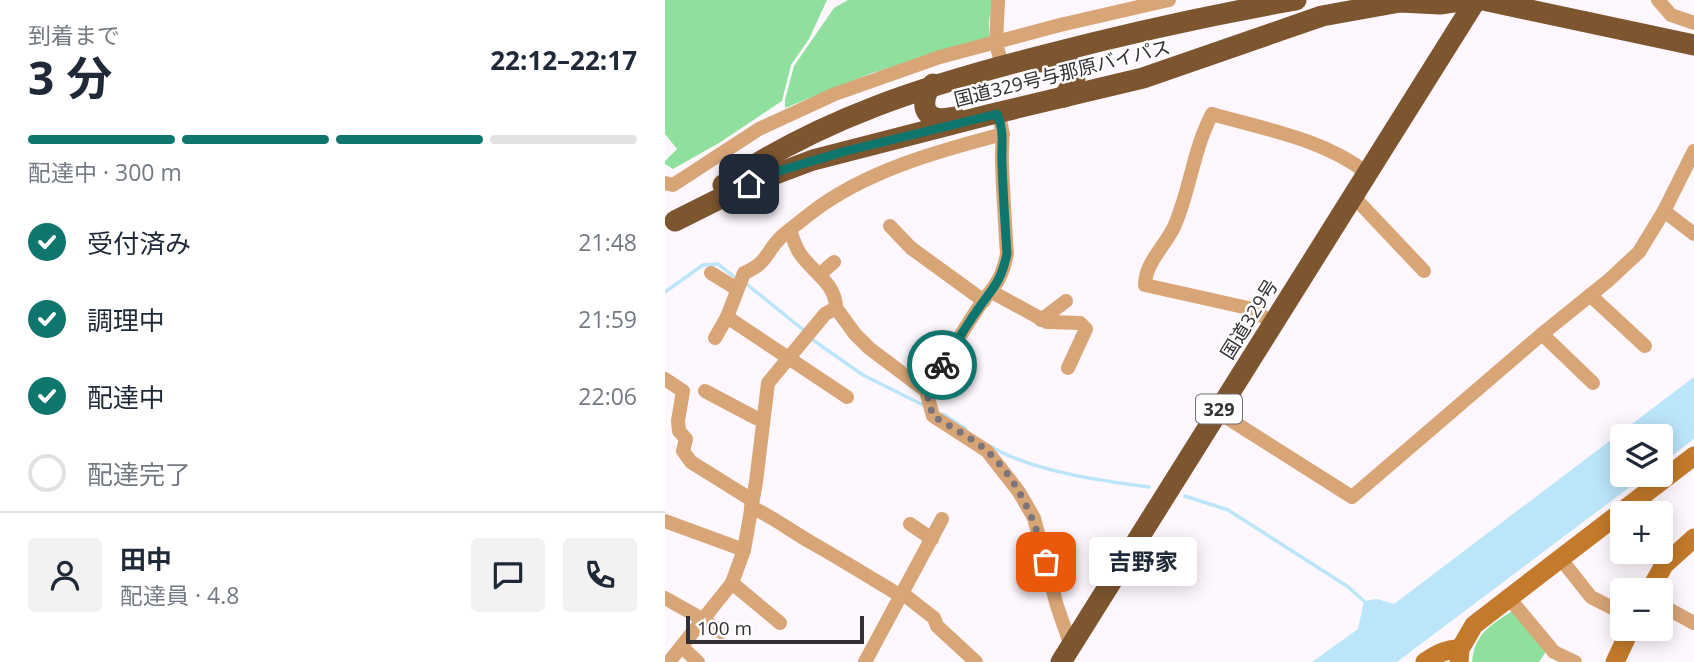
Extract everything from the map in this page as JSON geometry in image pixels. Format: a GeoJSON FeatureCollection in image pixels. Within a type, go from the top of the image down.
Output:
{"type":"FeatureCollection","features":[{"type":"Feature","properties":{"kind":"highway","name":"国道329号与那原バイパス"},"geometry":{"type":"LineString","coordinates":[[670,225],[692,206],[783,148],[834,121],[933,85],[1169,24],[1296,0]]}},
{"type":"Feature","properties":{"kind":"highway","name":"国道329号与那原バイパス"},"geometry":{"type":"LineString","coordinates":[[670,225],[782,170],[846,151],[996,121],[1064,97],[1143,78],[1322,16],[1400,2],[1440,4],[1467,0]]}},
{"type":"Feature","properties":{"kind":"highway","name":"国道329号"},"geometry":{"type":"LineString","coordinates":[[1066,654],[1476,0]]}},
{"type":"Feature","properties":{"kind":"highway"},"geometry":{"type":"LineString","coordinates":[[1483,0],[1694,45]]}},
{"type":"Feature","properties":{"kind":"highway"},"geometry":{"type":"LineString","coordinates":[[1011,63],[1059,59],[1068,62],[1073,66],[1075,79],[1064,97]]}},
{"type":"Feature","properties":{"kind":"highway"},"geometry":{"type":"LineString","coordinates":[[933,85],[927,90],[924,103],[930,116],[939,119],[963,115],[996,121]]}},
{"type":"Feature","properties":{"kind":"street"},"geometry":{"type":"LineString","coordinates":[[998,0],[996,44],[1011,63]]}},
{"type":"Feature","properties":{"kind":"street"},"geometry":{"type":"LineString","coordinates":[[665,183],[673,185],[759,129],[814,103],[940,57],[1169,0]]}},
{"type":"Feature","properties":{"kind":"street"},"geometry":{"type":"LineString","coordinates":[[1658,0],[1671,15],[1690,18]]}},
{"type":"Feature","properties":{"kind":"street"},"geometry":{"type":"LineString","coordinates":[[996,22],[1001,28],[1021,37]]}},
{"type":"Feature","properties":{"kind":"street"},"geometry":{"type":"LineString","coordinates":[[1274,323],[1248,308],[1145,285],[1149,267],[1174,226],[1200,139],[1212,114],[1315,144],[1354,162],[1367,173]]}},
{"type":"Feature","properties":{"kind":"street"},"geometry":{"type":"LineString","coordinates":[[715,338],[727,317],[744,273],[758,267],[781,238],[812,212],[864,182],[961,145],[996,121],[1002,160],[1007,254],[997,285],[926,391]]}},
{"type":"Feature","properties":{"kind":"street"},"geometry":{"type":"LineString","coordinates":[[1218,412],[1352,497],[1639,252],[1689,176],[1694,151]]}},
{"type":"Feature","properties":{"kind":"street"},"geometry":{"type":"LineString","coordinates":[[1353,195],[1425,271]]}},
{"type":"Feature","properties":{"kind":"street"},"geometry":{"type":"LineString","coordinates":[[1664,211],[1694,234]]}},
{"type":"Feature","properties":{"kind":"street"},"geometry":{"type":"LineString","coordinates":[[890,226],[911,248],[988,297],[1047,322],[1080,323],[1086,329],[1068,368]]}},
{"type":"Feature","properties":{"kind":"street"},"geometry":{"type":"LineString","coordinates":[[790,231],[799,252],[820,274],[836,298],[836,308],[855,334],[869,348],[926,391],[933,416],[987,451],[1019,492],[1034,518],[1057,606],[1066,654]]}},
{"type":"Feature","properties":{"kind":"street"},"geometry":{"type":"LineString","coordinates":[[820,274],[834,262]]}},
{"type":"Feature","properties":{"kind":"street"},"geometry":{"type":"LineString","coordinates":[[711,273],[737,289]]}},
{"type":"Feature","properties":{"kind":"street"},"geometry":{"type":"LineString","coordinates":[[1590,295],[1645,346]]}},
{"type":"Feature","properties":{"kind":"street"},"geometry":{"type":"LineString","coordinates":[[1041,320],[1066,301]]}},
{"type":"Feature","properties":{"kind":"street"},"geometry":{"type":"LineString","coordinates":[[669,662],[732,583],[744,550],[768,383],[825,314],[836,308]]}},
{"type":"Feature","properties":{"kind":"street"},"geometry":{"type":"LineString","coordinates":[[727,317],[847,397]]}},
{"type":"Feature","properties":{"kind":"street"},"geometry":{"type":"LineString","coordinates":[[1542,334],[1593,383]]}},
{"type":"Feature","properties":{"kind":"street"},"geometry":{"type":"LineString","coordinates":[[665,379],[683,391],[679,431],[687,439],[683,451],[691,462],[751,504],[902,594],[934,618],[937,626],[977,662]]}},
{"type":"Feature","properties":{"kind":"street"},"geometry":{"type":"LineString","coordinates":[[705,391],[763,420]]}},
{"type":"Feature","properties":{"kind":"street"},"geometry":{"type":"LineString","coordinates":[[1425,662],[1439,652],[1449,649],[1459,655],[1474,625],[1692,461]]}},
{"type":"Feature","properties":{"kind":"street"},"geometry":{"type":"LineString","coordinates":[[865,662],[942,519]]}},
{"type":"Feature","properties":{"kind":"street"},"geometry":{"type":"LineString","coordinates":[[665,521],[744,550]]}},
{"type":"Feature","properties":{"kind":"street"},"geometry":{"type":"LineString","coordinates":[[910,524],[932,539]]}},
{"type":"Feature","properties":{"kind":"street"},"geometry":{"type":"LineString","coordinates":[[1657,578],[1664,565],[1694,538]]}},
{"type":"Feature","properties":{"kind":"street"},"geometry":{"type":"LineString","coordinates":[[1560,558],[1591,597],[1610,607]]}},
{"type":"Feature","properties":{"kind":"street"},"geometry":{"type":"LineString","coordinates":[[732,583],[780,623]]}},
{"type":"Feature","properties":{"kind":"street"},"geometry":{"type":"LineString","coordinates":[[665,598],[721,632]]}},
{"type":"Feature","properties":{"kind":"street"},"geometry":{"type":"LineString","coordinates":[[1509,598],[1554,652],[1575,662]]}},
{"type":"Feature","properties":{"kind":"street"},"geometry":{"type":"LineString","coordinates":[[1673,612],[1694,623]]}},
{"type":"Feature","properties":{"kind":"street"},"geometry":{"type":"LineString","coordinates":[[1618,661],[1626,641]]}},
{"type":"Feature","properties":{"kind":"street"},"geometry":{"type":"LineString","coordinates":[[682,647],[698,662]]}},
{"type":"Feature","properties":{"kind":"green space"},"geometry":{"type":"Polygon","coordinates":[[[665,0],[827,0],[809,39],[791,65],[782,101],[719,143],[673,169],[665,164],[677,149],[665,134],[665,0]]]}},
{"type":"Feature","properties":{"kind":"green space"},"geometry":{"type":"Polygon","coordinates":[[[848,0],[993,0],[989,40],[872,73],[785,108],[794,66],[834,8],[848,0]]]}},
{"type":"Feature","properties":{"kind":"green space"},"geometry":{"type":"Polygon","coordinates":[[[1512,611],[1547,650],[1539,662],[1472,662],[1480,637],[1490,626],[1512,611]]]}},
{"type":"Feature","properties":{"kind":"water"},"geometry":{"type":"Polygon","coordinates":[[[1694,377],[1694,439],[1673,455],[1673,424],[1632,424],[1694,377]]]}},
{"type":"Feature","properties":{"kind":"water"},"geometry":{"type":"Polygon","coordinates":[[[1610,441],[1610,487],[1630,487],[1397,662],[1312,662],[1358,629],[1364,601],[1377,599],[1394,604],[1610,441]]]}},
{"type":"Feature","properties":{"kind":"waterway"},"geometry":{"type":"LineString","coordinates":[[665,292],[703,265],[718,264],[737,279]]}},
{"type":"Feature","properties":{"kind":"waterway"},"geometry":{"type":"LineString","coordinates":[[744,282],[806,332]]}},
{"type":"Feature","properties":{"kind":"waterway"},"geometry":{"type":"LineString","coordinates":[[810,338],[863,375],[927,407]]}},
{"type":"Feature","properties":{"kind":"waterway"},"geometry":{"type":"LineString","coordinates":[[943,414],[966,429]]}},
{"type":"Feature","properties":{"kind":"waterway"},"geometry":{"type":"LineString","coordinates":[[990,446],[1007,455],[1046,468],[1149,487]]}},
{"type":"Feature","properties":{"kind":"waterway"},"geometry":{"type":"LineString","coordinates":[[1185,496],[1228,510],[1347,586],[1364,601]]}},
{"type":"Feature","properties":{"kind":"way so far"},"geometry":{"type":"LineString","coordinates":[[942,365],[926,391],[933,416],[987,451],[996,461],[1034,518],[1046,562]]}},
{"type":"Feature","properties":{"kind":"place","name":"吉野家"},"geometry":{"type":"Point","coordinates":[1046,562]}},
{"type":"Feature","properties":{"kind":"route"},"geometry":{"type":"LineString","coordinates":[[749,184],[782,170],[846,151],[997,114],[1003,125],[1007,254],[1004,268],[997,285],[942,365]]}}]}
